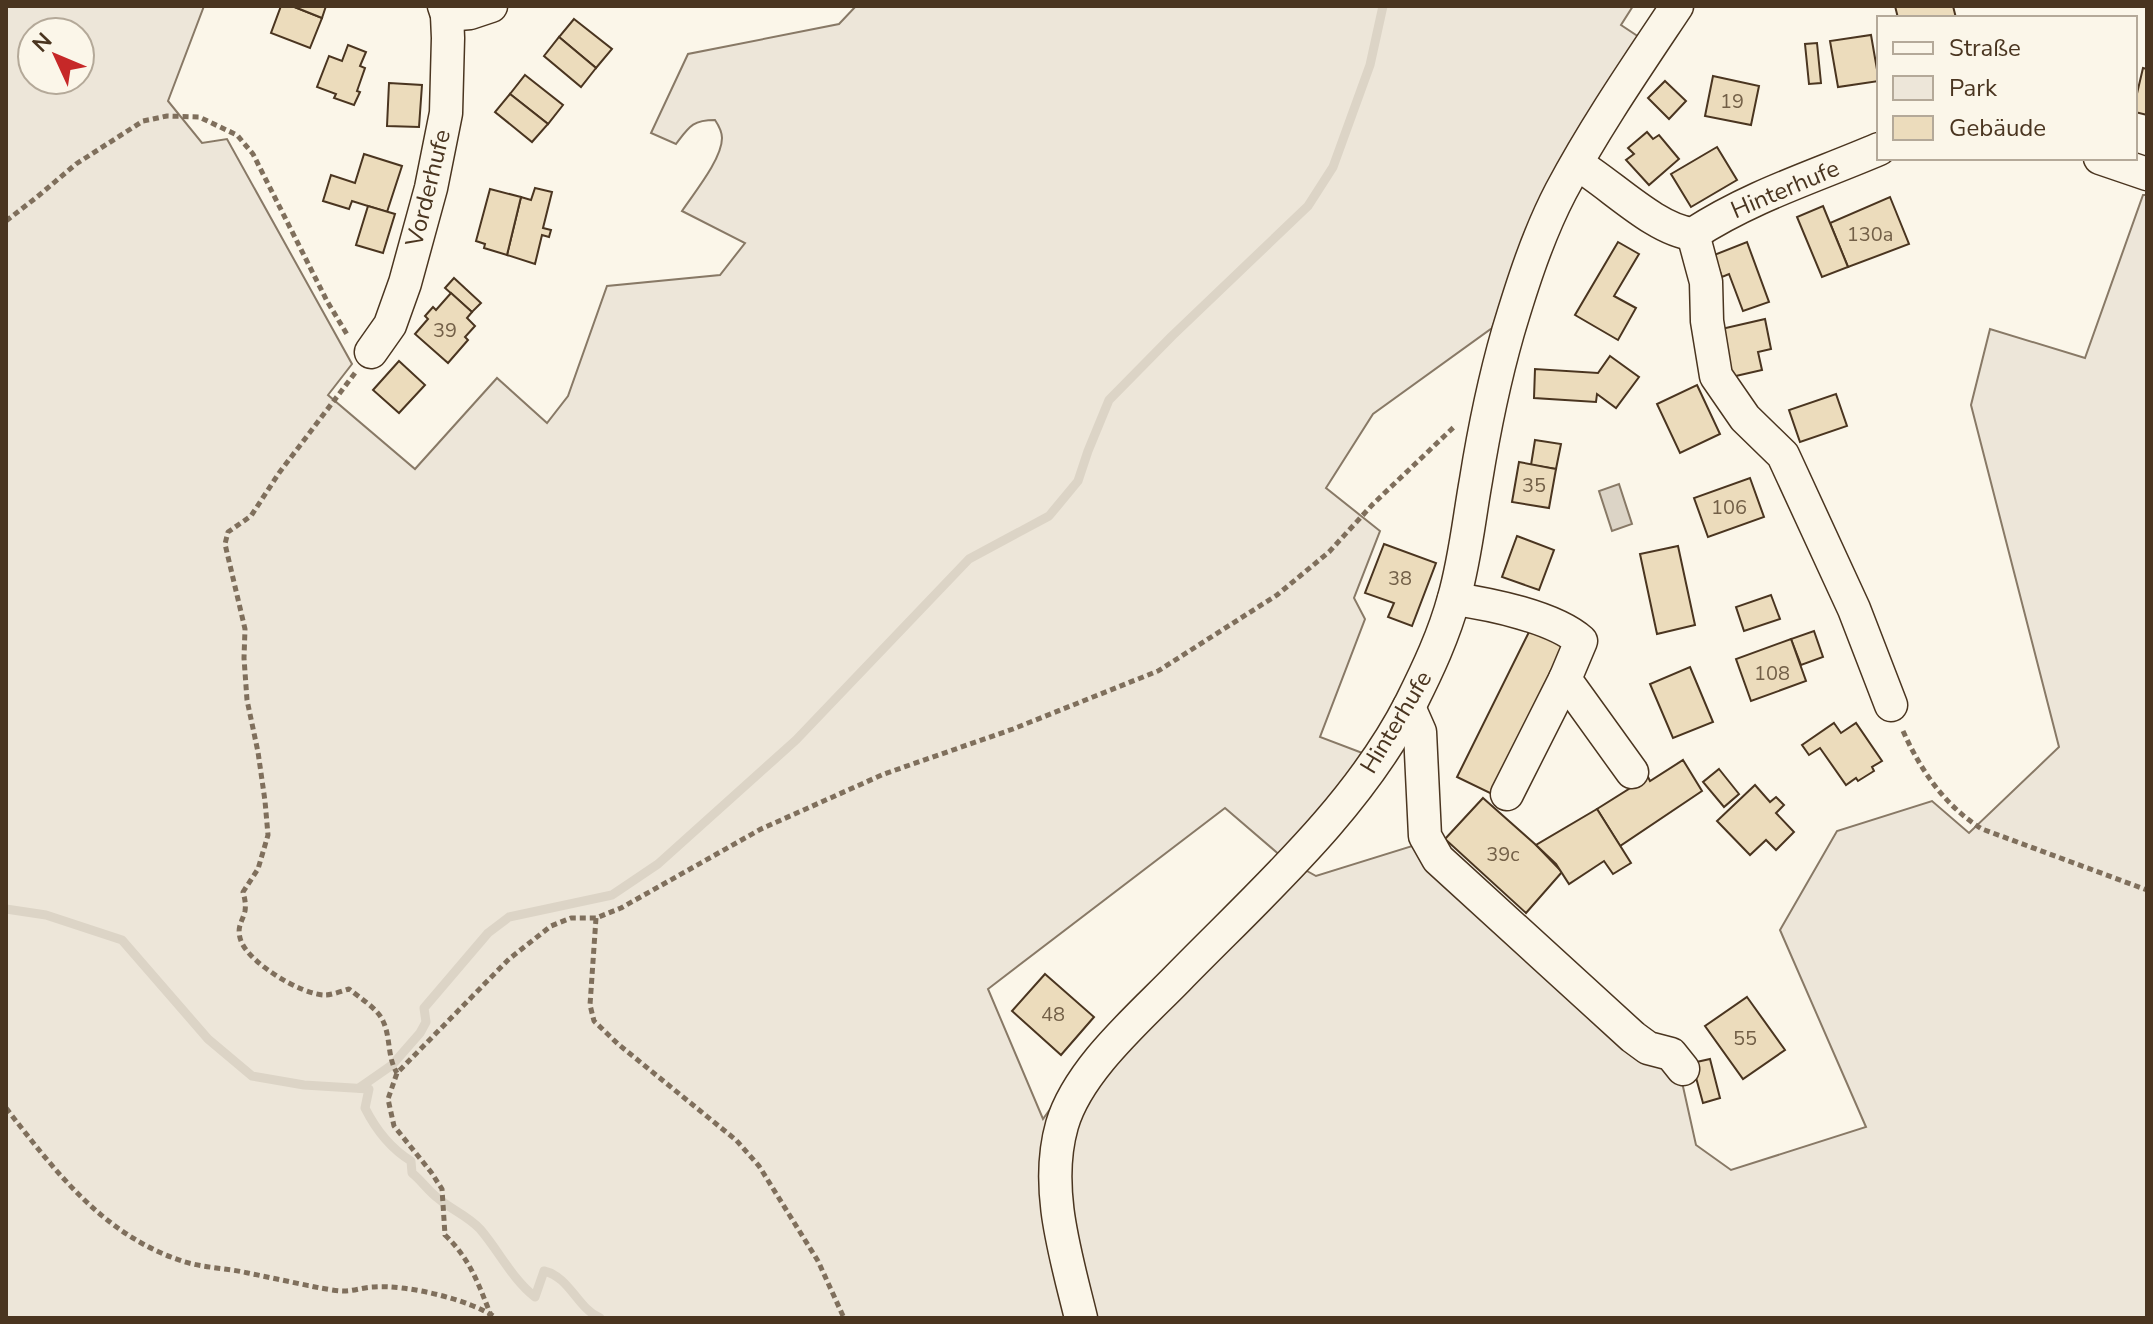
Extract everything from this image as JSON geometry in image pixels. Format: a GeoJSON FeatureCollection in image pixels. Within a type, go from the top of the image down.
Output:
{"type":"FeatureCollection","features":[{"type":"Feature","properties":{"kind":"street","name":"Vorderhufe"},"geometry":{"type":"LineString","coordinates":[[371,352],[390,325],[431,188],[446,113],[445,10],[470,13],[491,6]]}},
{"type":"Feature","properties":{"kind":"street","name":"Hinterhufe"},"geometry":{"type":"LineString","coordinates":[[1081,1318],[1059,1223],[1056,1156],[1063,1122],[1082,1085],[1110,1048],[1339,809],[1409,707],[1433,658],[1454,599],[1492,399],[1526,277],[1560,194],[1610,107],[1677,6]]}},
{"type":"Feature","properties":{"kind":"street","name":"Hinterhufe"},"geometry":{"type":"LineString","coordinates":[[1693,234],[1759,197],[1877,150]]}},
{"type":"Feature","properties":{"kind":"street"},"geometry":{"type":"LineString","coordinates":[[2106,160],[2147,174]]}},
{"type":"Feature","properties":{"kind":"street"},"geometry":{"type":"LineString","coordinates":[[1577,164],[1656,220],[1675,231],[1693,234],[1706,282],[1707,321],[1716,376],[1745,418],[1783,455],[1854,609],[1891,705]]}},
{"type":"Feature","properties":{"kind":"street"},"geometry":{"type":"LineString","coordinates":[[1454,599],[1487,604],[1569,631],[1581,641],[1507,794]]}},
{"type":"Feature","properties":{"kind":"street"},"geometry":{"type":"LineString","coordinates":[[1565,679],[1632,772]]}},
{"type":"Feature","properties":{"kind":"street"},"geometry":{"type":"LineString","coordinates":[[1409,707],[1420,732],[1425,836],[1438,859],[1633,1037],[1648,1048],[1671,1054],[1683,1069]]}},
{"type":"Feature","properties":{"kind":"path"},"geometry":{"type":"LineString","coordinates":[[6,221],[76,164],[143,121],[167,116],[199,117],[237,135],[253,154],[346,334],[371,352],[324,411],[251,516],[228,532],[225,544],[245,629],[247,700],[258,752],[268,835],[258,869],[243,892],[244,915],[239,924],[241,943],[257,961],[304,991],[325,995],[349,989],[369,1005],[383,1020],[392,1065],[397,1073]]}},
{"type":"Feature","properties":{"kind":"path"},"geometry":{"type":"LineString","coordinates":[[490,1316],[476,1276],[461,1250],[445,1235],[442,1189],[394,1126],[388,1099],[397,1073],[509,959],[551,926],[571,918],[596,918],[621,908],[761,829],[884,774],[1013,729],[1158,671],[1277,595],[1329,552],[1373,504],[1469,413],[1492,399]]}},
{"type":"Feature","properties":{"kind":"path"},"geometry":{"type":"LineString","coordinates":[[1891,705],[1918,762],[1964,817],[1982,829],[2147,890]]}},
{"type":"Feature","properties":{"kind":"path"},"geometry":{"type":"LineString","coordinates":[[596,918],[590,1005],[594,1021],[736,1140],[759,1166],[818,1261],[844,1318]]}},
{"type":"Feature","properties":{"kind":"path"},"geometry":{"type":"LineString","coordinates":[[6,1108],[83,1201],[151,1249],[185,1262],[343,1291],[376,1286],[412,1290],[451,1298],[496,1318]]}},
{"type":"Feature","properties":{"kind":"green space"},"geometry":{"type":"Polygon","coordinates":[[[6,6],[204,6],[168,101],[202,143],[227,139],[352,364],[328,395],[415,469],[497,378],[547,423],[568,396],[607,286],[720,275],[745,243],[682,211],[706,176],[721,146],[722,135],[715,120],[701,121],[692,126],[676,144],[651,133],[688,54],[839,24],[856,6],[1633,6],[1621,25],[1639,37],[1531,223],[1492,328],[1373,414],[1326,488],[1380,531],[1354,598],[1365,619],[1320,737],[1365,754],[1282,857],[1316,876],[1412,846],[1680,1073],[1696,1145],[1731,1170],[1866,1127],[1780,930],[1837,831],[1932,801],[1969,833],[2059,747],[1971,405],[1990,329],[2085,358],[2143,195],[2147,195],[2147,1318],[6,1318],[6,6]],[[1225,808],[988,989],[1043,1119],[1092,1051],[1282,857],[1225,808]]]}},
{"type":"Feature","properties":{"kind":"shaded area"},"geometry":{"type":"Polygon","coordinates":[[[1619,484],[1632,524],[1612,531],[1599,491],[1619,484]]]}},
{"type":"Feature","properties":{"kind":"building"},"geometry":{"type":"Polygon","coordinates":[[[281,6],[292,6],[322,18],[310,48],[271,33],[281,6]]]}},
{"type":"Feature","properties":{"kind":"building"},"geometry":{"type":"Polygon","coordinates":[[[292,6],[326,6],[322,18],[292,6]]]}},
{"type":"Feature","properties":{"kind":"building"},"geometry":{"type":"Polygon","coordinates":[[[1895,6],[1953,6],[1956,16],[1898,16],[1895,6]]]}},
{"type":"Feature","properties":{"kind":"building"},"geometry":{"type":"Polygon","coordinates":[[[574,19],[612,49],[596,68],[559,37],[574,19]]]}},
{"type":"Feature","properties":{"kind":"building"},"geometry":{"type":"Polygon","coordinates":[[[1871,35],[1877,81],[1838,87],[1830,41],[1871,35]]]}},
{"type":"Feature","properties":{"kind":"building"},"geometry":{"type":"Polygon","coordinates":[[[559,37],[596,68],[581,87],[544,56],[559,37]]]}},
{"type":"Feature","properties":{"kind":"building"},"geometry":{"type":"Polygon","coordinates":[[[1817,43],[1821,83],[1809,84],[1805,44],[1817,43]]]}},
{"type":"Feature","properties":{"kind":"building"},"geometry":{"type":"Polygon","coordinates":[[[348,45],[366,52],[360,66],[365,68],[357,91],[360,92],[354,105],[334,98],[336,94],[317,87],[329,56],[342,61],[348,45]]]}},
{"type":"Feature","properties":{"kind":"building"},"geometry":{"type":"Polygon","coordinates":[[[2143,68],[2147,69],[2147,115],[2137,112],[2137,94],[2143,68]]]}},
{"type":"Feature","properties":{"kind":"building"},"geometry":{"type":"Polygon","coordinates":[[[525,75],[563,105],[548,124],[510,94],[525,75]]]}},
{"type":"Feature","properties":{"kind":"building"},"geometry":{"type":"Polygon","coordinates":[[[1713,76],[1759,86],[1751,125],[1705,116],[1713,76]]]}},
{"type":"Feature","properties":{"kind":"building"},"geometry":{"type":"Polygon","coordinates":[[[1665,81],[1686,101],[1669,119],[1648,98],[1665,81]]]}},
{"type":"Feature","properties":{"kind":"building"},"geometry":{"type":"Polygon","coordinates":[[[389,83],[422,85],[419,127],[387,126],[389,83]]]}},
{"type":"Feature","properties":{"kind":"building"},"geometry":{"type":"Polygon","coordinates":[[[510,94],[548,124],[532,142],[495,112],[510,94]]]}},
{"type":"Feature","properties":{"kind":"building"},"geometry":{"type":"Polygon","coordinates":[[[1647,132],[1653,139],[1659,135],[1679,159],[1649,185],[1626,160],[1634,154],[1628,148],[1647,132]]]}},
{"type":"Feature","properties":{"kind":"building"},"geometry":{"type":"Polygon","coordinates":[[[1717,147],[1737,180],[1691,207],[1671,174],[1717,147]]]}},
{"type":"Feature","properties":{"kind":"building"},"geometry":{"type":"Polygon","coordinates":[[[364,154],[402,166],[387,212],[352,201],[349,209],[323,201],[331,175],[355,183],[364,154]]]}},
{"type":"Feature","properties":{"kind":"building"},"geometry":{"type":"Polygon","coordinates":[[[535,188],[552,192],[543,228],[551,230],[549,237],[542,235],[535,264],[507,255],[521,197],[531,200],[535,188]]]}},
{"type":"Feature","properties":{"kind":"building"},"geometry":{"type":"Polygon","coordinates":[[[490,189],[521,197],[507,255],[484,248],[485,244],[476,241],[490,189]]]}},
{"type":"Feature","properties":{"kind":"building"},"geometry":{"type":"Polygon","coordinates":[[[1890,197],[1909,244],[1848,267],[1830,223],[1890,197]]]}},
{"type":"Feature","properties":{"kind":"building"},"geometry":{"type":"Polygon","coordinates":[[[368,206],[395,214],[383,253],[356,245],[368,206]]]}},
{"type":"Feature","properties":{"kind":"building"},"geometry":{"type":"Polygon","coordinates":[[[1823,206],[1848,267],[1822,277],[1797,217],[1823,206]]]}},
{"type":"Feature","properties":{"kind":"building"},"geometry":{"type":"Polygon","coordinates":[[[1618,242],[1639,254],[1614,296],[1636,308],[1618,340],[1575,315],[1618,242]]]}},
{"type":"Feature","properties":{"kind":"building"},"geometry":{"type":"Polygon","coordinates":[[[1747,242],[1769,302],[1743,311],[1729,274],[1722,277],[1714,255],[1747,242]]]}},
{"type":"Feature","properties":{"kind":"building"},"geometry":{"type":"Polygon","coordinates":[[[454,278],[481,303],[472,312],[445,288],[454,278]]]}},
{"type":"Feature","properties":{"kind":"building"},"geometry":{"type":"Polygon","coordinates":[[[451,293],[472,312],[467,318],[475,326],[465,337],[468,340],[448,363],[415,334],[428,319],[425,316],[433,307],[436,310],[451,293]]]}},
{"type":"Feature","properties":{"kind":"building"},"geometry":{"type":"Polygon","coordinates":[[[1765,319],[1771,349],[1758,352],[1762,370],[1727,378],[1717,330],[1765,319]]]}},
{"type":"Feature","properties":{"kind":"building"},"geometry":{"type":"Polygon","coordinates":[[[1610,356],[1639,377],[1616,408],[1597,394],[1596,402],[1534,398],[1535,369],[1598,373],[1610,356]]]}},
{"type":"Feature","properties":{"kind":"building"},"geometry":{"type":"Polygon","coordinates":[[[399,361],[425,385],[399,413],[373,390],[399,361]]]}},
{"type":"Feature","properties":{"kind":"building"},"geometry":{"type":"Polygon","coordinates":[[[1697,385],[1720,434],[1680,453],[1657,404],[1697,385]]]}},
{"type":"Feature","properties":{"kind":"building"},"geometry":{"type":"Polygon","coordinates":[[[1836,394],[1847,426],[1800,442],[1789,410],[1836,394]]]}},
{"type":"Feature","properties":{"kind":"building"},"geometry":{"type":"Polygon","coordinates":[[[1535,440],[1561,444],[1556,469],[1531,465],[1535,440]]]}},
{"type":"Feature","properties":{"kind":"building"},"geometry":{"type":"Polygon","coordinates":[[[1519,462],[1556,469],[1549,508],[1512,502],[1519,462]]]}},
{"type":"Feature","properties":{"kind":"building"},"geometry":{"type":"Polygon","coordinates":[[[1750,478],[1764,517],[1708,537],[1694,498],[1750,478]]]}},
{"type":"Feature","properties":{"kind":"building"},"geometry":{"type":"Polygon","coordinates":[[[1517,536],[1554,550],[1539,590],[1502,577],[1517,536]]]}},
{"type":"Feature","properties":{"kind":"building"},"geometry":{"type":"Polygon","coordinates":[[[1384,544],[1436,563],[1412,626],[1388,617],[1394,603],[1365,593],[1384,544]]]}},
{"type":"Feature","properties":{"kind":"building"},"geometry":{"type":"Polygon","coordinates":[[[1678,546],[1695,625],[1657,634],[1640,554],[1678,546]]]}},
{"type":"Feature","properties":{"kind":"building"},"geometry":{"type":"Polygon","coordinates":[[[1771,595],[1780,619],[1744,631],[1736,607],[1771,595]]]}},
{"type":"Feature","properties":{"kind":"building"},"geometry":{"type":"Polygon","coordinates":[[[1532,626],[1567,643],[1492,794],[1457,777],[1532,626]]]}},
{"type":"Feature","properties":{"kind":"building"},"geometry":{"type":"Polygon","coordinates":[[[1814,631],[1823,657],[1801,665],[1791,639],[1814,631]]]}},
{"type":"Feature","properties":{"kind":"building"},"geometry":{"type":"Polygon","coordinates":[[[1791,639],[1806,681],[1751,701],[1736,659],[1791,639]]]}},
{"type":"Feature","properties":{"kind":"building"},"geometry":{"type":"Polygon","coordinates":[[[1690,667],[1713,722],[1673,738],[1650,684],[1690,667]]]}},
{"type":"Feature","properties":{"kind":"building"},"geometry":{"type":"Polygon","coordinates":[[[1834,723],[1841,733],[1856,723],[1882,761],[1872,767],[1874,771],[1846,785],[1820,748],[1809,755],[1802,745],[1834,723]]]}},
{"type":"Feature","properties":{"kind":"building"},"geometry":{"type":"Polygon","coordinates":[[[1683,760],[1702,791],[1620,846],[1597,809],[1648,777],[1650,781],[1683,760]]]}},
{"type":"Feature","properties":{"kind":"building"},"geometry":{"type":"Polygon","coordinates":[[[1719,769],[1739,794],[1724,807],[1703,782],[1719,769]]]}},
{"type":"Feature","properties":{"kind":"building"},"geometry":{"type":"Polygon","coordinates":[[[1755,785],[1770,802],[1776,797],[1784,805],[1776,813],[1794,832],[1776,850],[1766,840],[1750,855],[1717,821],[1755,785]]]}},
{"type":"Feature","properties":{"kind":"building"},"geometry":{"type":"Polygon","coordinates":[[[1483,798],[1562,872],[1526,913],[1445,839],[1483,798]]]}},
{"type":"Feature","properties":{"kind":"building"},"geometry":{"type":"Polygon","coordinates":[[[1597,809],[1631,863],[1613,874],[1604,861],[1569,884],[1556,864],[1536,845],[1597,809]]]}},
{"type":"Feature","properties":{"kind":"building"},"geometry":{"type":"Polygon","coordinates":[[[1045,974],[1094,1017],[1061,1055],[1012,1011],[1045,974]]]}},
{"type":"Feature","properties":{"kind":"building"},"geometry":{"type":"Polygon","coordinates":[[[1747,997],[1785,1050],[1743,1079],[1705,1026],[1747,997]]]}},
{"type":"Feature","properties":{"kind":"building"},"geometry":{"type":"Polygon","coordinates":[[[1710,1059],[1720,1098],[1703,1103],[1692,1063],[1710,1059]]]}},
{"type":"Feature","properties":{"kind":"waterway"},"geometry":{"type":"LineString","coordinates":[[359,1088],[392,1065],[420,1033],[426,1022],[424,1008],[488,933],[509,917],[612,895],[658,864],[796,740],[969,559],[1049,516],[1078,481],[1109,400],[1308,206],[1333,167],[1370,65],[1383,6]]}},
{"type":"Feature","properties":{"kind":"waterway"},"geometry":{"type":"LineString","coordinates":[[6,909],[46,915],[122,940],[208,1039],[252,1076],[304,1085],[369,1089],[365,1108],[390,1144],[411,1161],[412,1173],[444,1203],[480,1229],[527,1290],[535,1297],[544,1271],[553,1274],[600,1318]]}}]}
